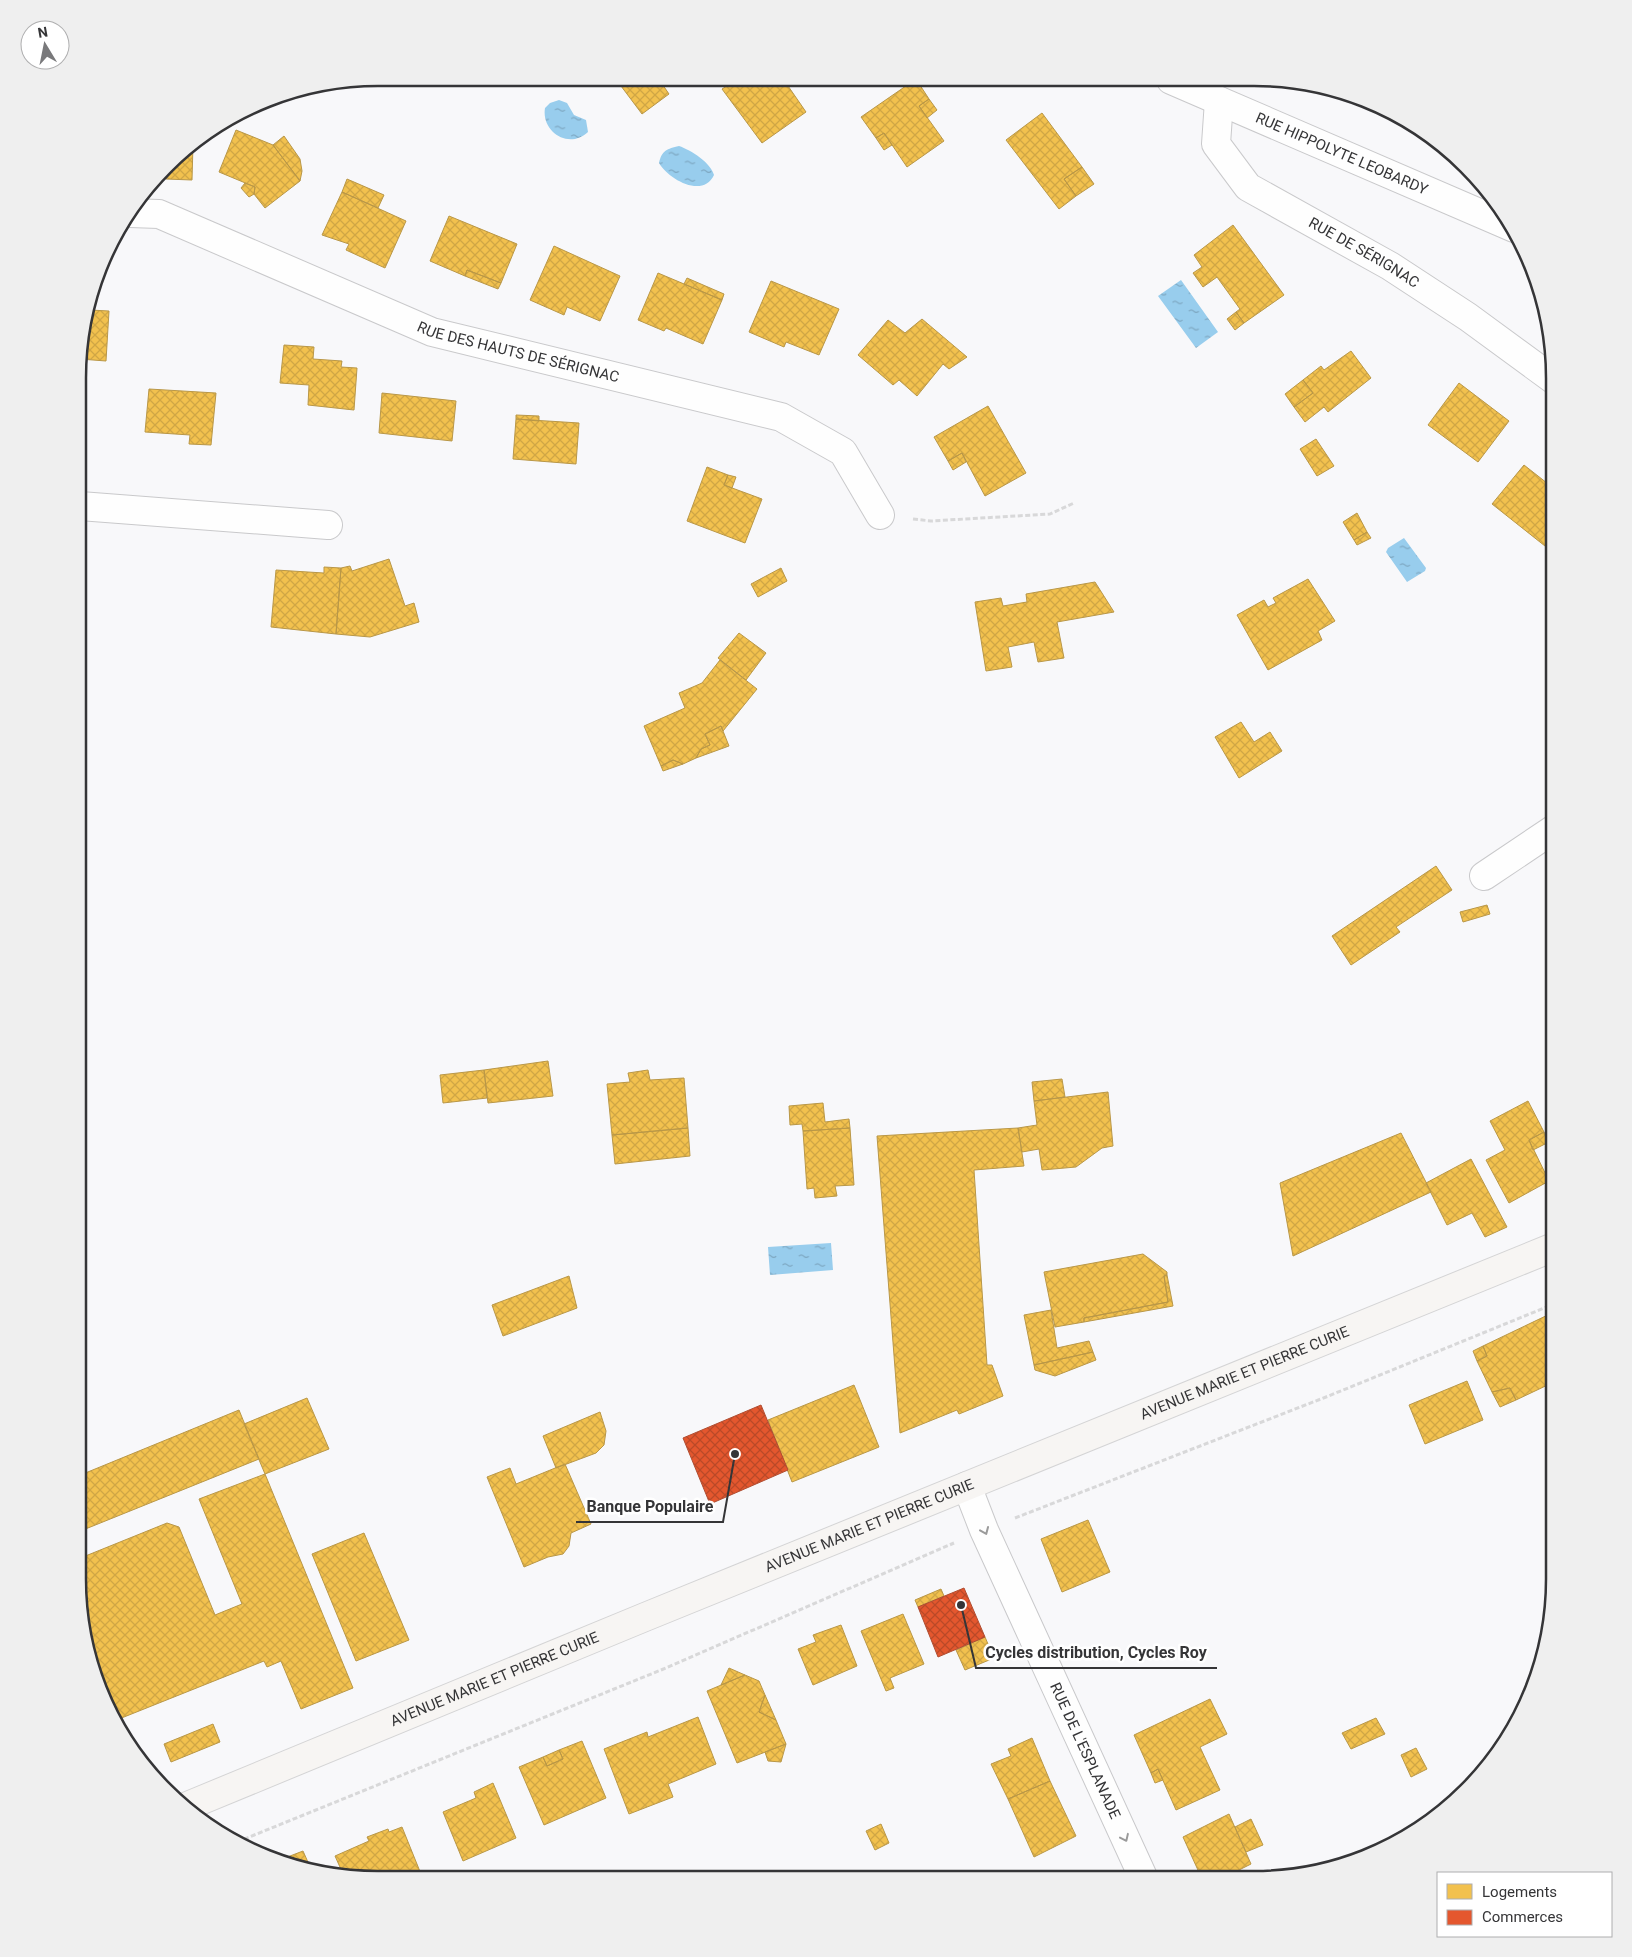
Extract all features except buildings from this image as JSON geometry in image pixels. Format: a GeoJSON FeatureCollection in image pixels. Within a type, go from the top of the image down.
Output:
{"type":"FeatureCollection","features":[{"type":"Feature","properties":{"kind":"main road","name":"AVENUE MARIE ET PIERRE CURIE"},"geometry":{"type":"LineString","coordinates":[[194,1804],[1546,1250]]}},
{"type":"Feature","properties":{"kind":"street","name":"RUE HIPPOLYTE LEOBARDY"},"geometry":{"type":"LineString","coordinates":[[1185,86],[1501,222]]}},
{"type":"Feature","properties":{"kind":"street","name":"RUE DE SÉRIGNAC"},"geometry":{"type":"LineString","coordinates":[[1219,101],[1216,144],[1248,187],[1390,266],[1468,317],[1546,374]]}},
{"type":"Feature","properties":{"kind":"street","name":"RUE DES HAUTS DE SÉRIGNAC"},"geometry":{"type":"LineString","coordinates":[[137,213],[159,214],[432,332],[781,417],[843,452],[880,516]]}},
{"type":"Feature","properties":{"kind":"street"},"geometry":{"type":"LineString","coordinates":[[86,506],[328,525]]}},
{"type":"Feature","properties":{"kind":"street"},"geometry":{"type":"LineString","coordinates":[[1484,876],[1546,834]]}},
{"type":"Feature","properties":{"kind":"street","name":"RUE DE L'ESPLANADE"},"geometry":{"type":"LineString","coordinates":[[967,1486],[984,1530],[1140,1871]]}},
{"type":"Feature","properties":{"kind":"path"},"geometry":{"type":"LineString","coordinates":[[880,516],[931,521],[1050,514],[1074,503]]}},
{"type":"Feature","properties":{"kind":"path"},"geometry":{"type":"LineString","coordinates":[[245,1839],[661,1670],[984,1530],[1326,1397],[1546,1307]]}},
{"type":"Feature","properties":{"kind":"water"},"geometry":{"type":"Polygon","coordinates":[[[559,100],[567,103],[574,115],[586,120],[588,132],[581,137],[565,139],[552,131],[547,124],[545,108],[550,103],[559,100]]]}},
{"type":"Feature","properties":{"kind":"water"},"geometry":{"type":"Polygon","coordinates":[[[679,146],[695,154],[709,166],[714,175],[709,182],[694,186],[686,184],[677,180],[663,169],[659,163],[663,153],[668,149],[679,146]]]}},
{"type":"Feature","properties":{"kind":"water"},"geometry":{"type":"Polygon","coordinates":[[[1181,280],[1218,332],[1196,348],[1158,296],[1181,280]]]}},
{"type":"Feature","properties":{"kind":"water"},"geometry":{"type":"Polygon","coordinates":[[[1404,538],[1426,568],[1425,571],[1407,582],[1386,552],[1388,548],[1404,538]]]}},
{"type":"Feature","properties":{"kind":"water"},"geometry":{"type":"Polygon","coordinates":[[[831,1243],[833,1270],[770,1275],[768,1247],[831,1243]]]}},
{"type":"Feature","properties":{"kind":"place","name":"Banque Populaire"},"geometry":{"type":"Point","coordinates":[735,1454]}},
{"type":"Feature","properties":{"kind":"place","name":"Cycles distribution, Cycles Roy"},"geometry":{"type":"Point","coordinates":[961,1605]}}]}
